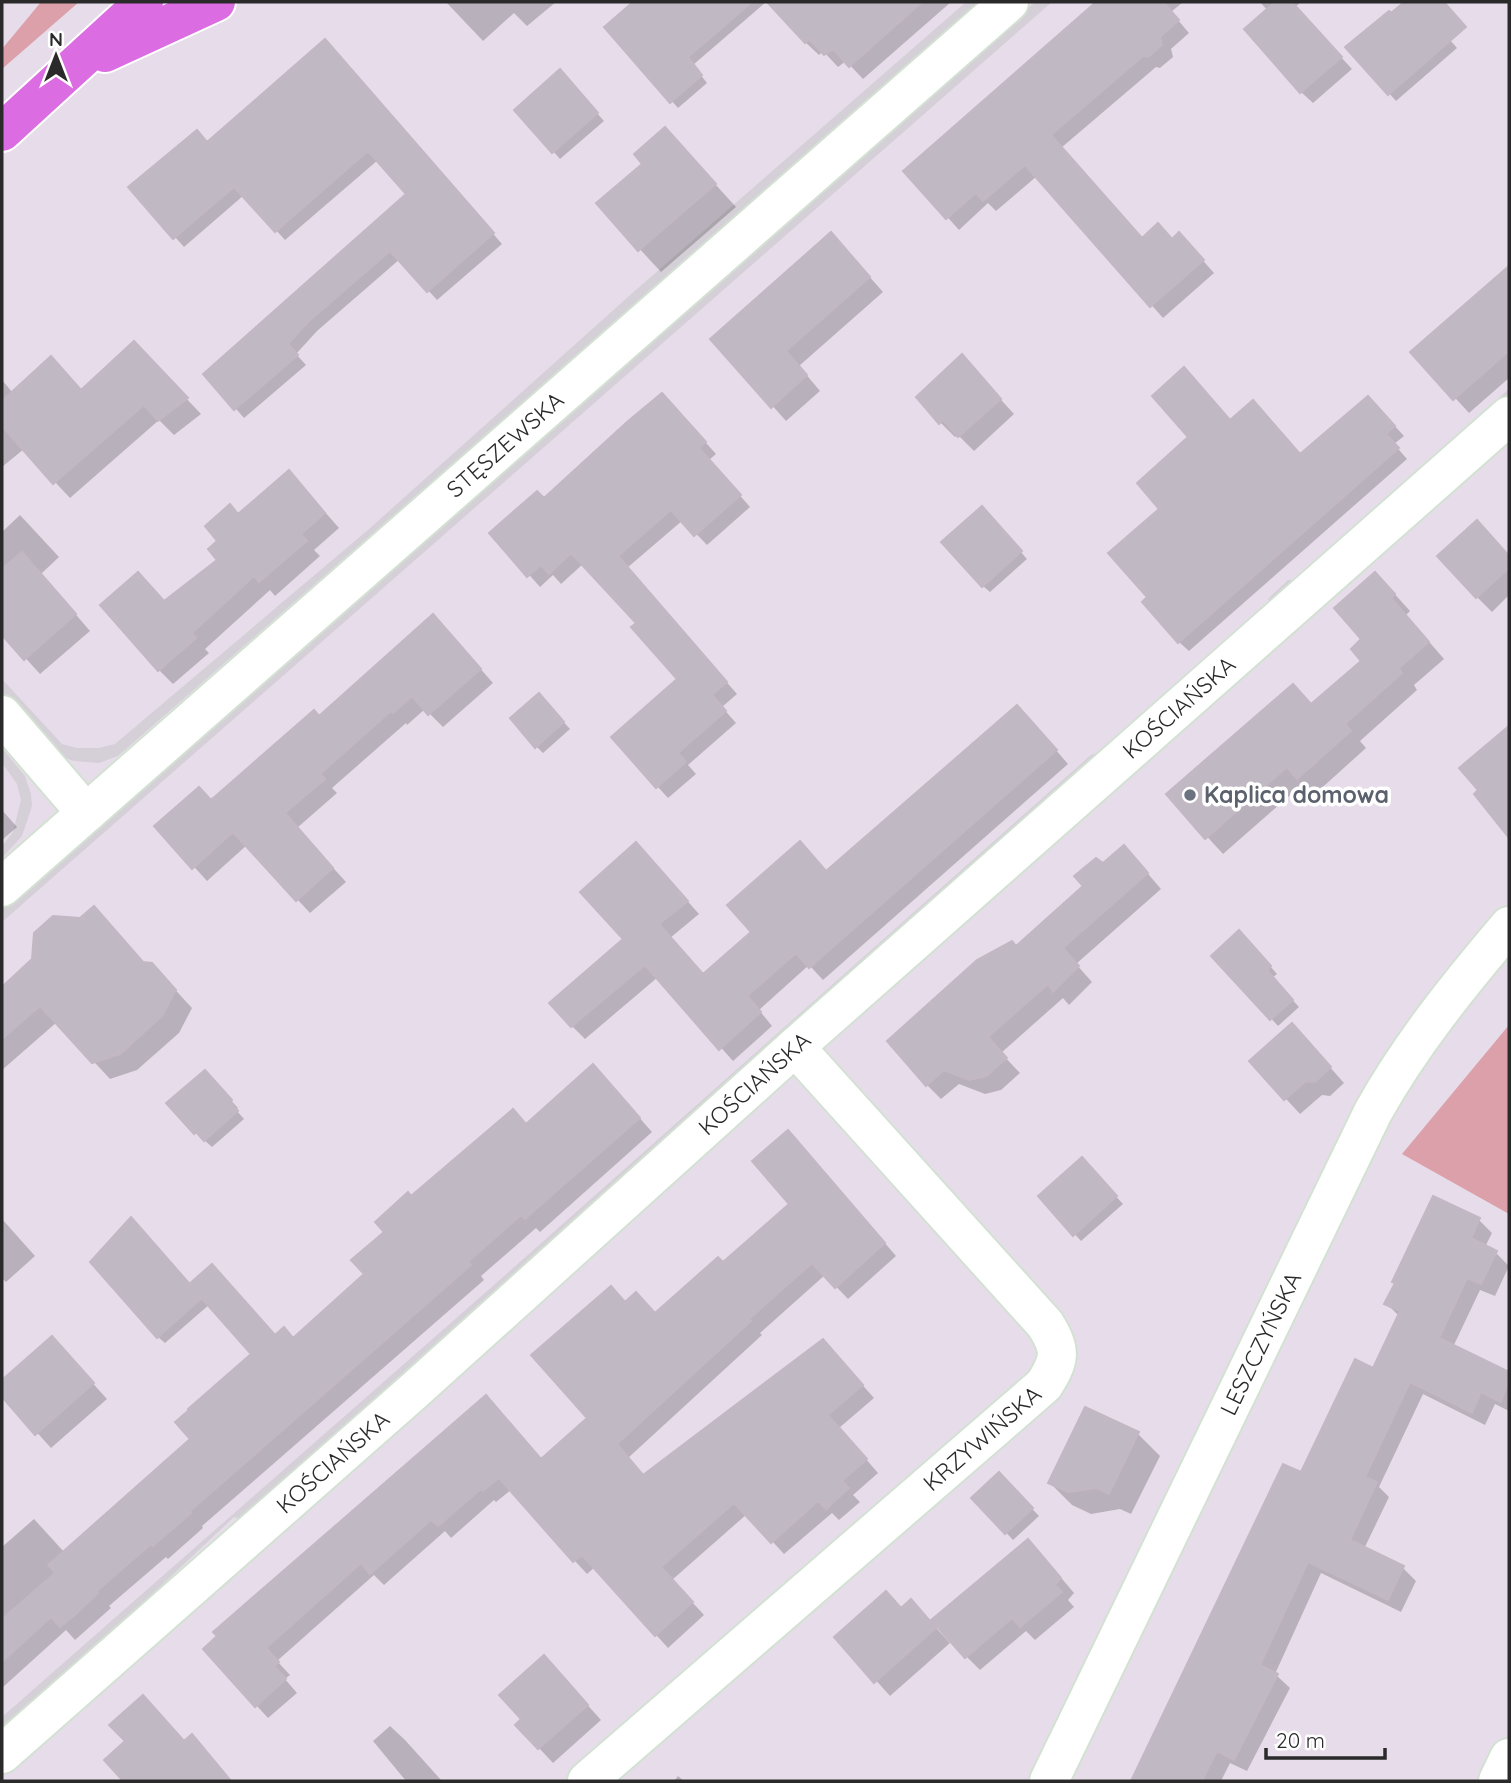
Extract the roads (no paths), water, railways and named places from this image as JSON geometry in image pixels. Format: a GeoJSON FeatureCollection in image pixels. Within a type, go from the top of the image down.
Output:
{"type":"FeatureCollection","features":[{"type":"Feature","properties":{"kind":"main road"},"geometry":{"type":"LineString","coordinates":[[2,132],[145,2]]}},
{"type":"Feature","properties":{"kind":"main road"},"geometry":{"type":"LineString","coordinates":[[71,69],[216,2]]}},
{"type":"Feature","properties":{"kind":"street","name":"STĘSZEWSKA"},"geometry":{"type":"LineString","coordinates":[[2,887],[1009,2]]}},
{"type":"Feature","properties":{"kind":"street","name":"KOŚCIAŃSKA"},"geometry":{"type":"LineString","coordinates":[[2,1754],[425,1381],[795,1047],[1509,416]]}},
{"type":"Feature","properties":{"kind":"street"},"geometry":{"type":"LineString","coordinates":[[2,715],[86,813]]}},
{"type":"Feature","properties":{"kind":"street","name":"LESZCZYŃSKA"},"geometry":{"type":"LineString","coordinates":[[1049,1781],[1373,1112],[1418,1039],[1509,926]]}},
{"type":"Feature","properties":{"kind":"street","name":"KRZYWIŃSKA"},"geometry":{"type":"LineString","coordinates":[[587,1781],[1044,1385],[1056,1366],[1058,1346],[1045,1324],[795,1047]]}},
{"type":"Feature","properties":{"kind":"street"},"geometry":{"type":"LineString","coordinates":[[1498,1781],[1509,1758]]}},
{"type":"Feature","properties":{"kind":"place","name":"Kaplica domowa"},"geometry":{"type":"Point","coordinates":[1190,795]}}]}
